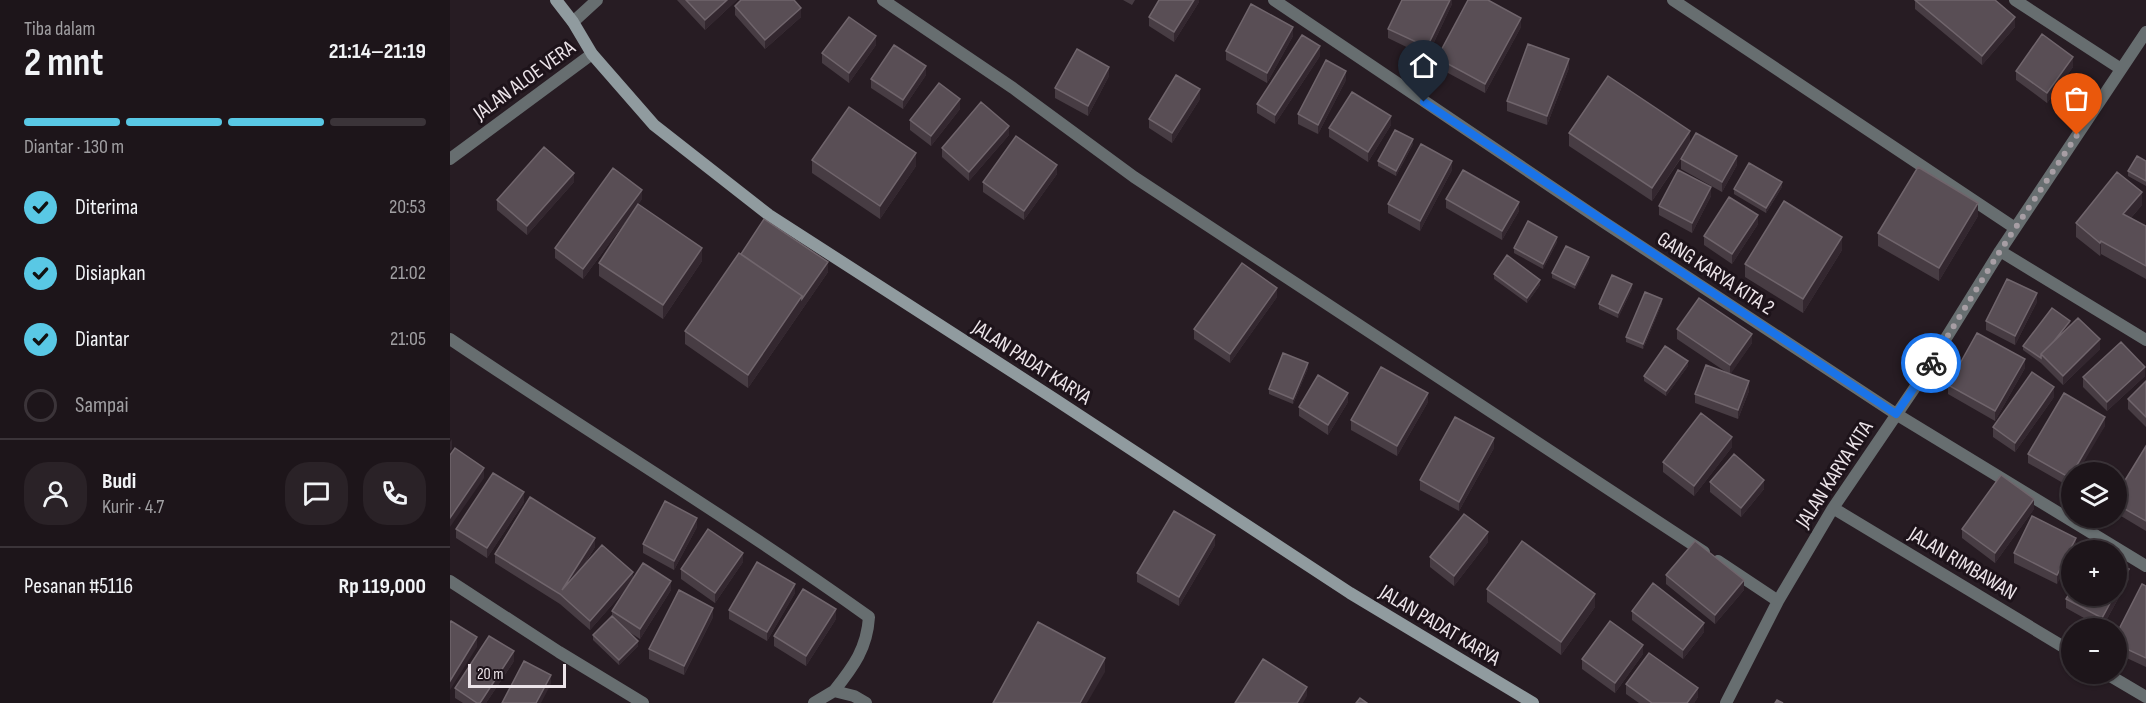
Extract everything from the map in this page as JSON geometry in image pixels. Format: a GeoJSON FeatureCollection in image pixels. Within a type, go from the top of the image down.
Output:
{"type":"FeatureCollection","features":[{"type":"Feature","properties":{"kind":"street","name":"JALAN PADAT KARYA"},"geometry":{"type":"LineString","coordinates":[[556,0],[573,22],[592,54],[654,125],[769,215],[1063,404],[1350,593],[1533,703]]}},
{"type":"Feature","properties":{"kind":"street"},"geometry":{"type":"LineString","coordinates":[[573,22],[597,0]]}},
{"type":"Feature","properties":{"kind":"street"},"geometry":{"type":"LineString","coordinates":[[883,0],[1013,88],[1134,177],[1292,279],[1778,602]]}},
{"type":"Feature","properties":{"kind":"street","name":"GANG KARYA KITA 2"},"geometry":{"type":"LineString","coordinates":[[1274,0],[1602,221],[1896,414],[2146,566]]}},
{"type":"Feature","properties":{"kind":"street"},"geometry":{"type":"LineString","coordinates":[[1673,0],[2015,228]]}},
{"type":"Feature","properties":{"kind":"street"},"geometry":{"type":"LineString","coordinates":[[2015,0],[2121,69]]}},
{"type":"Feature","properties":{"kind":"street","name":"JALAN KARYA KITA"},"geometry":{"type":"LineString","coordinates":[[1726,703],[1778,602],[1833,507],[1920,380],[2000,251],[2146,32]]}},
{"type":"Feature","properties":{"kind":"street","name":"JALAN ALOE VERA"},"geometry":{"type":"LineString","coordinates":[[450,159],[592,54]]}},
{"type":"Feature","properties":{"kind":"street"},"geometry":{"type":"LineString","coordinates":[[2000,251],[2146,340]]}},
{"type":"Feature","properties":{"kind":"street"},"geometry":{"type":"LineString","coordinates":[[450,339],[790,560],[869,616],[868,635],[853,667],[834,691],[814,703]]}},
{"type":"Feature","properties":{"kind":"street","name":"JALAN RIMBAWAN"},"geometry":{"type":"LineString","coordinates":[[1833,507],[2061,645]]}},
{"type":"Feature","properties":{"kind":"street"},"geometry":{"type":"LineString","coordinates":[[450,581],[643,703]]}},
{"type":"Feature","properties":{"kind":"street"},"geometry":{"type":"LineString","coordinates":[[2124,684],[2146,697]]}},
{"type":"Feature","properties":{"kind":"street"},"geometry":{"type":"LineString","coordinates":[[834,691],[854,696],[866,703]]}},
{"type":"Feature","properties":{"kind":"building"},"geometry":{"type":"Polygon","coordinates":[[[686,0],[727,0],[705,20],[686,0]]]}},
{"type":"Feature","properties":{"kind":"building"},"geometry":{"type":"Polygon","coordinates":[[[741,0],[794,0],[801,8],[765,40],[735,6],[741,0]]]}},
{"type":"Feature","properties":{"kind":"building"},"geometry":{"type":"Polygon","coordinates":[[[1159,0],[1194,0],[1174,32],[1149,17],[1159,0]]]}},
{"type":"Feature","properties":{"kind":"building"},"geometry":{"type":"Polygon","coordinates":[[[1402,0],[1450,0],[1427,47],[1388,29],[1402,0]]]}},
{"type":"Feature","properties":{"kind":"building"},"geometry":{"type":"Polygon","coordinates":[[[1468,0],[1488,0],[1521,18],[1485,84],[1437,58],[1468,0]]]}},
{"type":"Feature","properties":{"kind":"building"},"geometry":{"type":"Polygon","coordinates":[[[1915,0],[1995,0],[2015,17],[1982,56],[1915,0]]]}},
{"type":"Feature","properties":{"kind":"building"},"geometry":{"type":"Polygon","coordinates":[[[1251,4],[1293,27],[1267,73],[1226,51],[1251,4]]]}},
{"type":"Feature","properties":{"kind":"building"},"geometry":{"type":"Polygon","coordinates":[[[849,17],[876,36],[849,73],[822,53],[849,17]]]}},
{"type":"Feature","properties":{"kind":"building"},"geometry":{"type":"Polygon","coordinates":[[[2042,34],[2073,57],[2047,93],[2016,71],[2042,34]]]}},
{"type":"Feature","properties":{"kind":"building"},"geometry":{"type":"Polygon","coordinates":[[[1302,35],[1320,46],[1275,115],[1257,104],[1302,35]]]}},
{"type":"Feature","properties":{"kind":"building"},"geometry":{"type":"Polygon","coordinates":[[[1528,44],[1569,59],[1547,116],[1507,101],[1528,44]]]}},
{"type":"Feature","properties":{"kind":"building"},"geometry":{"type":"Polygon","coordinates":[[[894,45],[926,66],[903,100],[871,79],[894,45]]]}},
{"type":"Feature","properties":{"kind":"building"},"geometry":{"type":"Polygon","coordinates":[[[1077,49],[1109,67],[1088,106],[1055,88],[1077,49]]]}},
{"type":"Feature","properties":{"kind":"building"},"geometry":{"type":"Polygon","coordinates":[[[1326,60],[1346,71],[1318,125],[1298,114],[1326,60]]]}},
{"type":"Feature","properties":{"kind":"building"},"geometry":{"type":"Polygon","coordinates":[[[1176,75],[1200,89],[1172,133],[1149,119],[1176,75]]]}},
{"type":"Feature","properties":{"kind":"building"},"geometry":{"type":"Polygon","coordinates":[[[1608,76],[1690,131],[1652,188],[1569,133],[1608,76]]]}},
{"type":"Feature","properties":{"kind":"building"},"geometry":{"type":"Polygon","coordinates":[[[939,83],[960,99],[931,136],[910,120],[939,83]]]}},
{"type":"Feature","properties":{"kind":"building"},"geometry":{"type":"Polygon","coordinates":[[[1352,92],[1391,116],[1368,152],[1329,128],[1352,92]]]}},
{"type":"Feature","properties":{"kind":"building"},"geometry":{"type":"Polygon","coordinates":[[[981,102],[1009,126],[969,172],[942,148],[981,102]]]}},
{"type":"Feature","properties":{"kind":"building"},"geometry":{"type":"Polygon","coordinates":[[[849,107],[916,153],[880,206],[812,160],[849,107]]]}},
{"type":"Feature","properties":{"kind":"building"},"geometry":{"type":"Polygon","coordinates":[[[1395,130],[1413,139],[1396,171],[1378,161],[1395,130]]]}},
{"type":"Feature","properties":{"kind":"building"},"geometry":{"type":"Polygon","coordinates":[[[1696,133],[1737,156],[1722,182],[1681,159],[1696,133]]]}},
{"type":"Feature","properties":{"kind":"building"},"geometry":{"type":"Polygon","coordinates":[[[1016,136],[1057,165],[1024,211],[983,182],[1016,136]]]}},
{"type":"Feature","properties":{"kind":"building"},"geometry":{"type":"Polygon","coordinates":[[[1421,144],[1452,161],[1420,221],[1388,204],[1421,144]]]}},
{"type":"Feature","properties":{"kind":"building"},"geometry":{"type":"Polygon","coordinates":[[[544,147],[574,173],[527,226],[497,200],[544,147]]]}},
{"type":"Feature","properties":{"kind":"building"},"geometry":{"type":"Polygon","coordinates":[[[2137,156],[2146,161],[2146,181],[2128,171],[2137,156]]]}},
{"type":"Feature","properties":{"kind":"building"},"geometry":{"type":"Polygon","coordinates":[[[1749,163],[1782,182],[1766,208],[1734,189],[1749,163]]]}},
{"type":"Feature","properties":{"kind":"building"},"geometry":{"type":"Polygon","coordinates":[[[1918,167],[1978,203],[1939,268],[1878,233],[1918,167]]]}},
{"type":"Feature","properties":{"kind":"building"},"geometry":{"type":"Polygon","coordinates":[[[613,168],[642,190],[583,269],[555,248],[613,168]]]}},
{"type":"Feature","properties":{"kind":"building"},"geometry":{"type":"Polygon","coordinates":[[[1463,170],[1519,202],[1502,231],[1446,199],[1463,170]]]}},
{"type":"Feature","properties":{"kind":"building"},"geometry":{"type":"Polygon","coordinates":[[[1678,170],[1711,187],[1692,223],[1659,206],[1678,170]]]}},
{"type":"Feature","properties":{"kind":"building"},"geometry":{"type":"Polygon","coordinates":[[[2117,172],[2142,192],[2123,214],[2146,226],[2146,266],[2101,241],[2100,243],[2076,223],[2117,172]]]}},
{"type":"Feature","properties":{"kind":"building"},"geometry":{"type":"Polygon","coordinates":[[[1729,197],[1758,215],[1732,254],[1704,236],[1729,197]]]}},
{"type":"Feature","properties":{"kind":"building"},"geometry":{"type":"Polygon","coordinates":[[[1784,201],[1842,237],[1803,299],[1745,264],[1784,201]]]}},
{"type":"Feature","properties":{"kind":"building"},"geometry":{"type":"Polygon","coordinates":[[[638,204],[702,248],[663,305],[599,263],[638,204]]]}},
{"type":"Feature","properties":{"kind":"building"},"geometry":{"type":"Polygon","coordinates":[[[764,219],[828,262],[802,299],[802,296],[741,254],[764,219]]]}},
{"type":"Feature","properties":{"kind":"building"},"geometry":{"type":"Polygon","coordinates":[[[1528,221],[1557,237],[1543,264],[1514,248],[1528,221]]]}},
{"type":"Feature","properties":{"kind":"building"},"geometry":{"type":"Polygon","coordinates":[[[1566,246],[1589,257],[1575,285],[1552,273],[1566,246]]]}},
{"type":"Feature","properties":{"kind":"building"},"geometry":{"type":"Polygon","coordinates":[[[739,253],[802,296],[748,375],[685,331],[739,253]]]}},
{"type":"Feature","properties":{"kind":"building"},"geometry":{"type":"Polygon","coordinates":[[[1507,255],[1540,280],[1527,298],[1494,274],[1507,255]]]}},
{"type":"Feature","properties":{"kind":"building"},"geometry":{"type":"Polygon","coordinates":[[[1242,263],[1277,288],[1230,354],[1194,329],[1242,263]]]}},
{"type":"Feature","properties":{"kind":"building"},"geometry":{"type":"Polygon","coordinates":[[[1612,275],[1632,284],[1618,313],[1599,304],[1612,275]]]}},
{"type":"Feature","properties":{"kind":"building"},"geometry":{"type":"Polygon","coordinates":[[[2007,279],[2037,293],[2015,336],[1986,321],[2007,279]]]}},
{"type":"Feature","properties":{"kind":"building"},"geometry":{"type":"Polygon","coordinates":[[[1645,292],[1662,299],[1643,344],[1626,337],[1645,292]]]}},
{"type":"Feature","properties":{"kind":"building"},"geometry":{"type":"Polygon","coordinates":[[[1699,298],[1752,334],[1730,365],[1677,329],[1699,298]]]}},
{"type":"Feature","properties":{"kind":"building"},"geometry":{"type":"Polygon","coordinates":[[[2052,308],[2070,321],[2041,354],[2041,358],[2023,346],[2052,308]]]}},
{"type":"Feature","properties":{"kind":"building"},"geometry":{"type":"Polygon","coordinates":[[[2078,318],[2100,339],[2063,376],[2041,354],[2078,318]]]}},
{"type":"Feature","properties":{"kind":"building"},"geometry":{"type":"Polygon","coordinates":[[[1977,333],[2025,359],[1995,411],[1948,385],[1977,333]]]}},
{"type":"Feature","properties":{"kind":"building"},"geometry":{"type":"Polygon","coordinates":[[[2121,342],[2145,367],[2107,402],[2083,377],[2121,342]]]}},
{"type":"Feature","properties":{"kind":"building"},"geometry":{"type":"Polygon","coordinates":[[[1665,346],[1688,361],[1666,391],[1644,376],[1665,346]]]}},
{"type":"Feature","properties":{"kind":"building"},"geometry":{"type":"Polygon","coordinates":[[[1283,353],[1308,363],[1293,399],[1269,389],[1283,353]]]}},
{"type":"Feature","properties":{"kind":"building"},"geometry":{"type":"Polygon","coordinates":[[[1706,365],[1749,381],[1738,410],[1695,394],[1706,365]]]}},
{"type":"Feature","properties":{"kind":"building"},"geometry":{"type":"Polygon","coordinates":[[[1381,367],[1428,393],[1397,446],[1351,420],[1381,367]]]}},
{"type":"Feature","properties":{"kind":"building"},"geometry":{"type":"Polygon","coordinates":[[[2032,372],[2054,387],[2015,443],[1993,427],[2032,372]]]}},
{"type":"Feature","properties":{"kind":"building"},"geometry":{"type":"Polygon","coordinates":[[[1318,375],[1348,393],[1328,425],[1299,407],[1318,375]]]}},
{"type":"Feature","properties":{"kind":"building"},"geometry":{"type":"Polygon","coordinates":[[[2146,381],[2146,417],[2128,399],[2146,381]]]}},
{"type":"Feature","properties":{"kind":"building"},"geometry":{"type":"Polygon","coordinates":[[[2064,393],[2105,417],[2079,462],[2061,462],[2061,473],[2028,454],[2064,393]]]}},
{"type":"Feature","properties":{"kind":"building"},"geometry":{"type":"Polygon","coordinates":[[[1701,413],[1732,437],[1694,486],[1663,462],[1701,413]]]}},
{"type":"Feature","properties":{"kind":"building"},"geometry":{"type":"Polygon","coordinates":[[[1455,417],[1494,438],[1459,502],[1420,480],[1455,417]]]}},
{"type":"Feature","properties":{"kind":"building"},"geometry":{"type":"Polygon","coordinates":[[[2146,446],[2146,521],[2127,510],[2127,477],[2146,446]]]}},
{"type":"Feature","properties":{"kind":"building"},"geometry":{"type":"Polygon","coordinates":[[[455,448],[484,468],[450,518],[450,455],[455,448]]]}},
{"type":"Feature","properties":{"kind":"building"},"geometry":{"type":"Polygon","coordinates":[[[1734,454],[1764,480],[1741,508],[1710,482],[1734,454]]]}},
{"type":"Feature","properties":{"kind":"building"},"geometry":{"type":"Polygon","coordinates":[[[493,473],[524,492],[487,548],[456,529],[493,473]]]}},
{"type":"Feature","properties":{"kind":"building"},"geometry":{"type":"Polygon","coordinates":[[[2001,475],[2034,499],[1995,553],[1962,529],[2001,475]]]}},
{"type":"Feature","properties":{"kind":"building"},"geometry":{"type":"Polygon","coordinates":[[[530,497],[595,538],[562,590],[602,545],[633,572],[590,621],[560,594],[495,554],[530,497]]]}},
{"type":"Feature","properties":{"kind":"building"},"geometry":{"type":"Polygon","coordinates":[[[665,501],[697,518],[674,561],[643,544],[665,501]]]}},
{"type":"Feature","properties":{"kind":"building"},"geometry":{"type":"Polygon","coordinates":[[[1174,511],[1215,535],[1179,597],[1137,573],[1174,511]]]}},
{"type":"Feature","properties":{"kind":"building"},"geometry":{"type":"Polygon","coordinates":[[[1464,514],[1488,532],[1454,576],[1430,557],[1464,514]]]}},
{"type":"Feature","properties":{"kind":"building"},"geometry":{"type":"Polygon","coordinates":[[[2032,516],[2076,538],[2075,540],[2061,540],[2061,567],[2057,575],[2014,553],[2032,516]]]}},
{"type":"Feature","properties":{"kind":"building"},"geometry":{"type":"Polygon","coordinates":[[[708,529],[743,553],[715,593],[681,569],[708,529]]]}},
{"type":"Feature","properties":{"kind":"building"},"geometry":{"type":"Polygon","coordinates":[[[1522,541],[1595,594],[1561,642],[1487,589],[1522,541]]]}},
{"type":"Feature","properties":{"kind":"building"},"geometry":{"type":"Polygon","coordinates":[[[1695,541],[1744,580],[1715,615],[1666,575],[1695,541]]]}},
{"type":"Feature","properties":{"kind":"building"},"geometry":{"type":"Polygon","coordinates":[[[757,562],[795,584],[767,632],[729,610],[757,562]]]}},
{"type":"Feature","properties":{"kind":"building"},"geometry":{"type":"Polygon","coordinates":[[[643,563],[671,581],[640,629],[612,611],[643,563]]]}},
{"type":"Feature","properties":{"kind":"building"},"geometry":{"type":"Polygon","coordinates":[[[1653,583],[1704,623],[1683,650],[1632,611],[1653,583]]]}},
{"type":"Feature","properties":{"kind":"building"},"geometry":{"type":"Polygon","coordinates":[[[2142,584],[2146,586],[2146,658],[2127,649],[2127,618],[2125,618],[2142,584]]]}},
{"type":"Feature","properties":{"kind":"building"},"geometry":{"type":"Polygon","coordinates":[[[803,589],[836,609],[806,656],[774,636],[803,589]]]}},
{"type":"Feature","properties":{"kind":"building"},"geometry":{"type":"Polygon","coordinates":[[[679,590],[713,608],[684,666],[649,649],[679,590]]]}},
{"type":"Feature","properties":{"kind":"building"},"geometry":{"type":"Polygon","coordinates":[[[2079,606],[2109,606],[2102,618],[2079,606]]]}},
{"type":"Feature","properties":{"kind":"building"},"geometry":{"type":"Polygon","coordinates":[[[612,616],[638,641],[619,660],[593,635],[612,616]]]}},
{"type":"Feature","properties":{"kind":"building"},"geometry":{"type":"Polygon","coordinates":[[[451,621],[477,637],[450,681],[450,623],[451,621]]]}},
{"type":"Feature","properties":{"kind":"building"},"geometry":{"type":"Polygon","coordinates":[[[1610,621],[1643,645],[1615,683],[1582,659],[1610,621]]]}},
{"type":"Feature","properties":{"kind":"building"},"geometry":{"type":"Polygon","coordinates":[[[1038,622],[1105,658],[1080,703],[993,703],[1038,622]]]}},
{"type":"Feature","properties":{"kind":"building"},"geometry":{"type":"Polygon","coordinates":[[[489,636],[514,651],[480,703],[477,703],[455,688],[489,636]]]}},
{"type":"Feature","properties":{"kind":"building"},"geometry":{"type":"Polygon","coordinates":[[[1649,653],[1698,688],[1687,703],[1652,703],[1626,684],[1649,653]]]}},
{"type":"Feature","properties":{"kind":"building"},"geometry":{"type":"Polygon","coordinates":[[[1263,659],[1307,687],[1297,703],[1235,703],[1263,659]]]}},
{"type":"Feature","properties":{"kind":"building"},"geometry":{"type":"Polygon","coordinates":[[[524,661],[551,675],[536,703],[502,703],[524,661]]]}},
{"type":"Feature","properties":{"kind":"building"},"geometry":{"type":"Polygon","coordinates":[[[1360,698],[1367,703],[1356,703],[1360,698]]]}},
{"type":"Feature","properties":{"kind":"way so far"},"geometry":{"type":"LineString","coordinates":[[1931,363],[2028,207],[2077,135]]}},
{"type":"Feature","properties":{"kind":"route"},"geometry":{"type":"LineString","coordinates":[[1424,102],[1896,414],[1931,363]]}}]}
